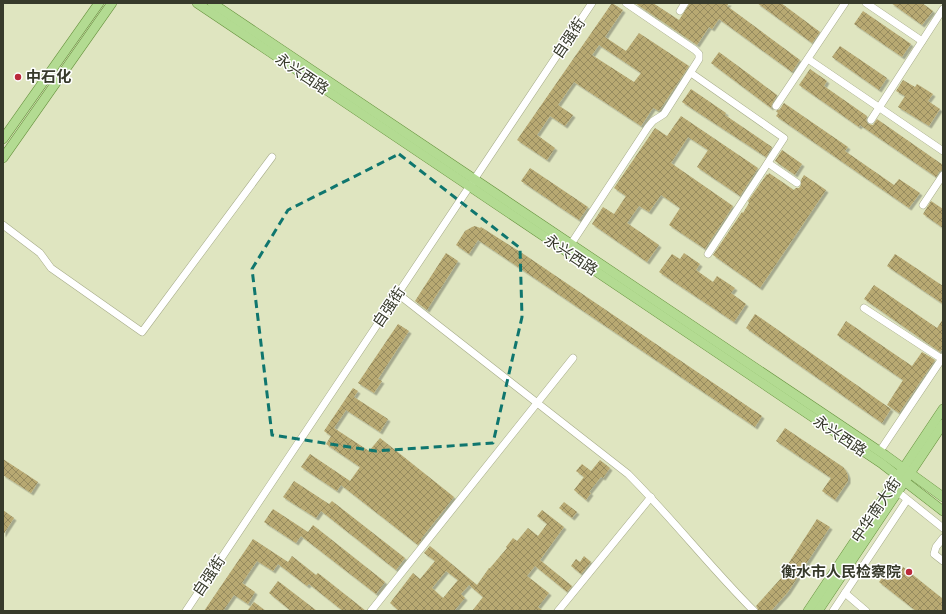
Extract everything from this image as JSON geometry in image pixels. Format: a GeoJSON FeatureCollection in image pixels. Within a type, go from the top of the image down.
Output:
{"type":"FeatureCollection","features":[{"type":"Feature","properties":{"kind":"main road"},"geometry":{"type":"LineString","coordinates":[[3,139],[99,3]]}},
{"type":"Feature","properties":{"kind":"main road"},"geometry":{"type":"LineString","coordinates":[[3,158],[112,3]]}},
{"type":"Feature","properties":{"kind":"main road","name":"永兴西路"},"geometry":{"type":"LineString","coordinates":[[196,3],[472,183],[571,244],[880,451],[943,497]]}},
{"type":"Feature","properties":{"kind":"main road","name":"永兴西路"},"geometry":{"type":"LineString","coordinates":[[212,3],[868,455],[943,511]]}},
{"type":"Feature","properties":{"kind":"main road","name":"中华南大街"},"geometry":{"type":"LineString","coordinates":[[808,611],[901,479],[943,409]]}},
{"type":"Feature","properties":{"kind":"main road","name":"中华南大街"},"geometry":{"type":"LineString","coordinates":[[907,470],[943,424]]}},
{"type":"Feature","properties":{"kind":"main road","name":"中华南大街"},"geometry":{"type":"LineString","coordinates":[[818,611],[898,492],[901,479]]}},
{"type":"Feature","properties":{"kind":"street","name":"自强街"},"geometry":{"type":"LineString","coordinates":[[186,611],[592,3]]}},
{"type":"Feature","properties":{"kind":"street"},"geometry":{"type":"LineString","coordinates":[[571,244],[648,127],[653,121],[664,114],[699,59],[699,54],[695,50],[626,3]]}},
{"type":"Feature","properties":{"kind":"street"},"geometry":{"type":"LineString","coordinates":[[680,11],[685,3]]}},
{"type":"Feature","properties":{"kind":"street"},"geometry":{"type":"LineString","coordinates":[[776,106],[845,3]]}},
{"type":"Feature","properties":{"kind":"street"},"geometry":{"type":"LineString","coordinates":[[866,3],[922,41]]}},
{"type":"Feature","properties":{"kind":"street"},"geometry":{"type":"LineString","coordinates":[[871,120],[943,9]]}},
{"type":"Feature","properties":{"kind":"street"},"geometry":{"type":"LineString","coordinates":[[808,59],[943,150]]}},
{"type":"Feature","properties":{"kind":"street"},"geometry":{"type":"LineString","coordinates":[[691,73],[784,138],[708,254]]}},
{"type":"Feature","properties":{"kind":"street"},"geometry":{"type":"LineString","coordinates":[[3,225],[40,253],[51,268],[142,332],[272,157]]}},
{"type":"Feature","properties":{"kind":"street"},"geometry":{"type":"LineString","coordinates":[[768,163],[796,183]]}},
{"type":"Feature","properties":{"kind":"street"},"geometry":{"type":"LineString","coordinates":[[922,205],[943,175]]}},
{"type":"Feature","properties":{"kind":"street"},"geometry":{"type":"LineString","coordinates":[[398,294],[628,474],[651,497],[728,585],[754,611]]}},
{"type":"Feature","properties":{"kind":"street"},"geometry":{"type":"LineString","coordinates":[[864,308],[942,358],[880,451]]}},
{"type":"Feature","properties":{"kind":"street"},"geometry":{"type":"LineString","coordinates":[[371,611],[574,358]]}},
{"type":"Feature","properties":{"kind":"street"},"geometry":{"type":"LineString","coordinates":[[898,492],[943,528]]}},
{"type":"Feature","properties":{"kind":"street"},"geometry":{"type":"LineString","coordinates":[[558,611],[651,497]]}},
{"type":"Feature","properties":{"kind":"street"},"geometry":{"type":"LineString","coordinates":[[833,611],[907,500]]}},
{"type":"Feature","properties":{"kind":"street"},"geometry":{"type":"LineString","coordinates":[[943,538],[936,547],[934,554],[943,561]]}},
{"type":"Feature","properties":{"kind":"street"},"geometry":{"type":"LineString","coordinates":[[845,593],[866,611]]}},
{"type":"Feature","properties":{"kind":"highlighted area"},"geometry":{"type":"Polygon","coordinates":[[[399,154],[520,248],[522,317],[493,443],[376,451],[272,435],[252,269],[288,210],[399,154]]]}},
{"type":"Feature","properties":{"kind":"building"},"geometry":{"type":"Polygon","coordinates":[[[612,3],[623,10],[605,37],[626,51],[639,33],[689,66],[659,111],[653,108],[641,126],[574,82],[558,105],[573,115],[565,126],[550,116],[537,135],[555,148],[547,160],[517,140],[612,3]],[[599,45],[592,55],[634,82],[641,73],[599,45]]]}},
{"type":"Feature","properties":{"kind":"building"},"geometry":{"type":"Polygon","coordinates":[[[635,3],[653,3],[679,20],[690,3],[729,3],[727,6],[800,60],[792,72],[719,19],[712,29],[709,27],[697,45],[635,3]]]}},
{"type":"Feature","properties":{"kind":"building"},"geometry":{"type":"Polygon","coordinates":[[[757,3],[781,3],[820,32],[812,43],[757,3]]]}},
{"type":"Feature","properties":{"kind":"building"},"geometry":{"type":"Polygon","coordinates":[[[891,3],[922,3],[933,11],[922,25],[891,3]]]}},
{"type":"Feature","properties":{"kind":"building"},"geometry":{"type":"Polygon","coordinates":[[[863,11],[911,44],[902,57],[854,24],[863,11]]]}},
{"type":"Feature","properties":{"kind":"building"},"geometry":{"type":"Polygon","coordinates":[[[840,46],[887,78],[879,90],[832,57],[840,46]]]}},
{"type":"Feature","properties":{"kind":"building"},"geometry":{"type":"Polygon","coordinates":[[[719,52],[777,95],[771,108],[711,63],[719,52]]]}},
{"type":"Feature","properties":{"kind":"building"},"geometry":{"type":"Polygon","coordinates":[[[810,69],[827,81],[824,86],[867,116],[866,120],[868,124],[873,125],[877,119],[943,165],[942,170],[936,177],[860,125],[859,127],[799,85],[810,69]]]}},
{"type":"Feature","properties":{"kind":"building"},"geometry":{"type":"Polygon","coordinates":[[[903,80],[915,87],[917,84],[933,94],[928,101],[940,109],[929,126],[898,107],[905,96],[896,91],[903,80]]]}},
{"type":"Feature","properties":{"kind":"building"},"geometry":{"type":"Polygon","coordinates":[[[691,89],[726,113],[725,115],[772,147],[766,157],[682,102],[691,89]]]}},
{"type":"Feature","properties":{"kind":"building"},"geometry":{"type":"Polygon","coordinates":[[[784,103],[848,147],[845,151],[894,185],[899,179],[920,193],[909,208],[776,116],[778,113],[776,111],[780,109],[784,103]]]}},
{"type":"Feature","properties":{"kind":"building"},"geometry":{"type":"Polygon","coordinates":[[[681,116],[758,168],[740,196],[697,167],[708,150],[688,137],[671,163],[733,206],[705,249],[669,225],[680,208],[661,195],[649,212],[639,206],[627,223],[659,245],[647,262],[592,224],[603,207],[614,214],[626,196],[614,188],[655,128],[667,136],[681,116]]]}},
{"type":"Feature","properties":{"kind":"building"},"geometry":{"type":"Polygon","coordinates":[[[782,150],[802,164],[795,175],[775,161],[782,150]]]}},
{"type":"Feature","properties":{"kind":"building"},"geometry":{"type":"Polygon","coordinates":[[[530,168],[588,207],[579,220],[521,181],[530,168]]]}},
{"type":"Feature","properties":{"kind":"building"},"geometry":{"type":"Polygon","coordinates":[[[769,173],[794,190],[799,188],[801,185],[801,180],[804,175],[826,190],[760,288],[713,255],[742,212],[743,213],[749,203],[748,201],[769,173]]]}},
{"type":"Feature","properties":{"kind":"building"},"geometry":{"type":"Polygon","coordinates":[[[931,201],[943,209],[943,228],[923,214],[931,201]]]}},
{"type":"Feature","properties":{"kind":"building"},"geometry":{"type":"Polygon","coordinates":[[[475,226],[481,227],[525,255],[762,416],[755,427],[478,240],[469,254],[456,245],[465,231],[475,226]]]}},
{"type":"Feature","properties":{"kind":"building"},"geometry":{"type":"Polygon","coordinates":[[[446,253],[458,261],[427,310],[415,301],[446,253]]]}},
{"type":"Feature","properties":{"kind":"building"},"geometry":{"type":"Polygon","coordinates":[[[684,253],[700,264],[696,270],[713,282],[717,276],[735,288],[731,293],[746,304],[734,322],[659,272],[672,254],[680,259],[684,253]]]}},
{"type":"Feature","properties":{"kind":"building"},"geometry":{"type":"Polygon","coordinates":[[[895,254],[943,286],[943,304],[887,266],[895,254]]]}},
{"type":"Feature","properties":{"kind":"building"},"geometry":{"type":"Polygon","coordinates":[[[874,285],[937,328],[943,319],[943,348],[940,352],[864,299],[874,285]]]}},
{"type":"Feature","properties":{"kind":"building"},"geometry":{"type":"Polygon","coordinates":[[[755,314],[891,409],[882,423],[746,328],[755,314]]]}},
{"type":"Feature","properties":{"kind":"building"},"geometry":{"type":"Polygon","coordinates":[[[846,321],[912,366],[922,352],[935,360],[899,413],[887,405],[903,380],[837,335],[846,321]]]}},
{"type":"Feature","properties":{"kind":"building"},"geometry":{"type":"Polygon","coordinates":[[[398,324],[409,331],[378,379],[382,381],[374,393],[358,383],[398,324]]]}},
{"type":"Feature","properties":{"kind":"building"},"geometry":{"type":"Polygon","coordinates":[[[353,388],[358,391],[354,397],[388,419],[380,432],[346,410],[334,428],[369,451],[380,438],[454,497],[418,545],[341,485],[337,491],[301,467],[310,454],[350,481],[360,467],[326,444],[331,436],[324,431],[353,388]]]}},
{"type":"Feature","properties":{"kind":"building"},"geometry":{"type":"Polygon","coordinates":[[[785,428],[843,467],[846,471],[848,481],[835,500],[822,491],[831,478],[776,441],[785,428]]]}},
{"type":"Feature","properties":{"kind":"building"},"geometry":{"type":"Polygon","coordinates":[[[3,459],[38,482],[31,493],[3,475],[3,459]]]}},
{"type":"Feature","properties":{"kind":"building"},"geometry":{"type":"Polygon","coordinates":[[[600,460],[610,468],[603,478],[601,477],[589,492],[591,493],[586,500],[574,490],[584,477],[576,471],[582,464],[591,471],[600,460]]]}},
{"type":"Feature","properties":{"kind":"building"},"geometry":{"type":"Polygon","coordinates":[[[294,481],[329,504],[332,501],[405,558],[396,570],[321,511],[316,518],[283,497],[294,481]]]}},
{"type":"Feature","properties":{"kind":"building"},"geometry":{"type":"Polygon","coordinates":[[[564,502],[577,512],[572,518],[559,508],[564,502]]]}},
{"type":"Feature","properties":{"kind":"building"},"geometry":{"type":"Polygon","coordinates":[[[273,509],[308,532],[313,525],[385,582],[376,594],[301,536],[296,543],[264,522],[273,509]]]}},
{"type":"Feature","properties":{"kind":"building"},"geometry":{"type":"Polygon","coordinates":[[[3,510],[14,518],[3,535],[3,510]]]}},
{"type":"Feature","properties":{"kind":"building"},"geometry":{"type":"Polygon","coordinates":[[[542,510],[564,527],[540,560],[572,586],[567,592],[535,566],[527,576],[549,593],[538,607],[543,611],[472,611],[483,597],[469,585],[461,594],[465,598],[454,611],[399,611],[390,603],[413,573],[420,579],[435,561],[424,553],[430,546],[477,585],[489,568],[507,548],[506,547],[513,538],[517,541],[528,528],[538,536],[547,524],[537,516],[542,510]],[[446,571],[432,588],[443,598],[458,580],[446,571]]]}},
{"type":"Feature","properties":{"kind":"building"},"geometry":{"type":"Polygon","coordinates":[[[817,519],[830,527],[788,592],[771,611],[759,611],[756,606],[783,576],[781,575],[817,519]]]}},
{"type":"Feature","properties":{"kind":"building"},"geometry":{"type":"Polygon","coordinates":[[[253,539],[288,562],[292,556],[316,575],[318,573],[366,611],[343,611],[309,584],[307,586],[278,564],[273,571],[257,561],[242,583],[255,592],[248,604],[234,595],[223,611],[204,611],[253,539]]]}},
{"type":"Feature","properties":{"kind":"building"},"geometry":{"type":"Polygon","coordinates":[[[584,556],[591,562],[581,574],[571,566],[576,559],[580,562],[584,556]]]}},
{"type":"Feature","properties":{"kind":"building"},"geometry":{"type":"Polygon","coordinates":[[[893,565],[901,571],[903,567],[943,599],[943,611],[916,611],[879,582],[893,565]]]}},
{"type":"Feature","properties":{"kind":"building"},"geometry":{"type":"Polygon","coordinates":[[[278,581],[317,611],[291,611],[269,593],[278,581]]]}},
{"type":"Feature","properties":{"kind":"building"},"geometry":{"type":"Polygon","coordinates":[[[254,602],[266,611],[247,611],[254,602]]]}},
{"type":"Feature","properties":{"kind":"place","name":"中石化"},"geometry":{"type":"Point","coordinates":[18,77]}},
{"type":"Feature","properties":{"kind":"place","name":"衡水市人民检察院"},"geometry":{"type":"Point","coordinates":[909,572]}}]}
